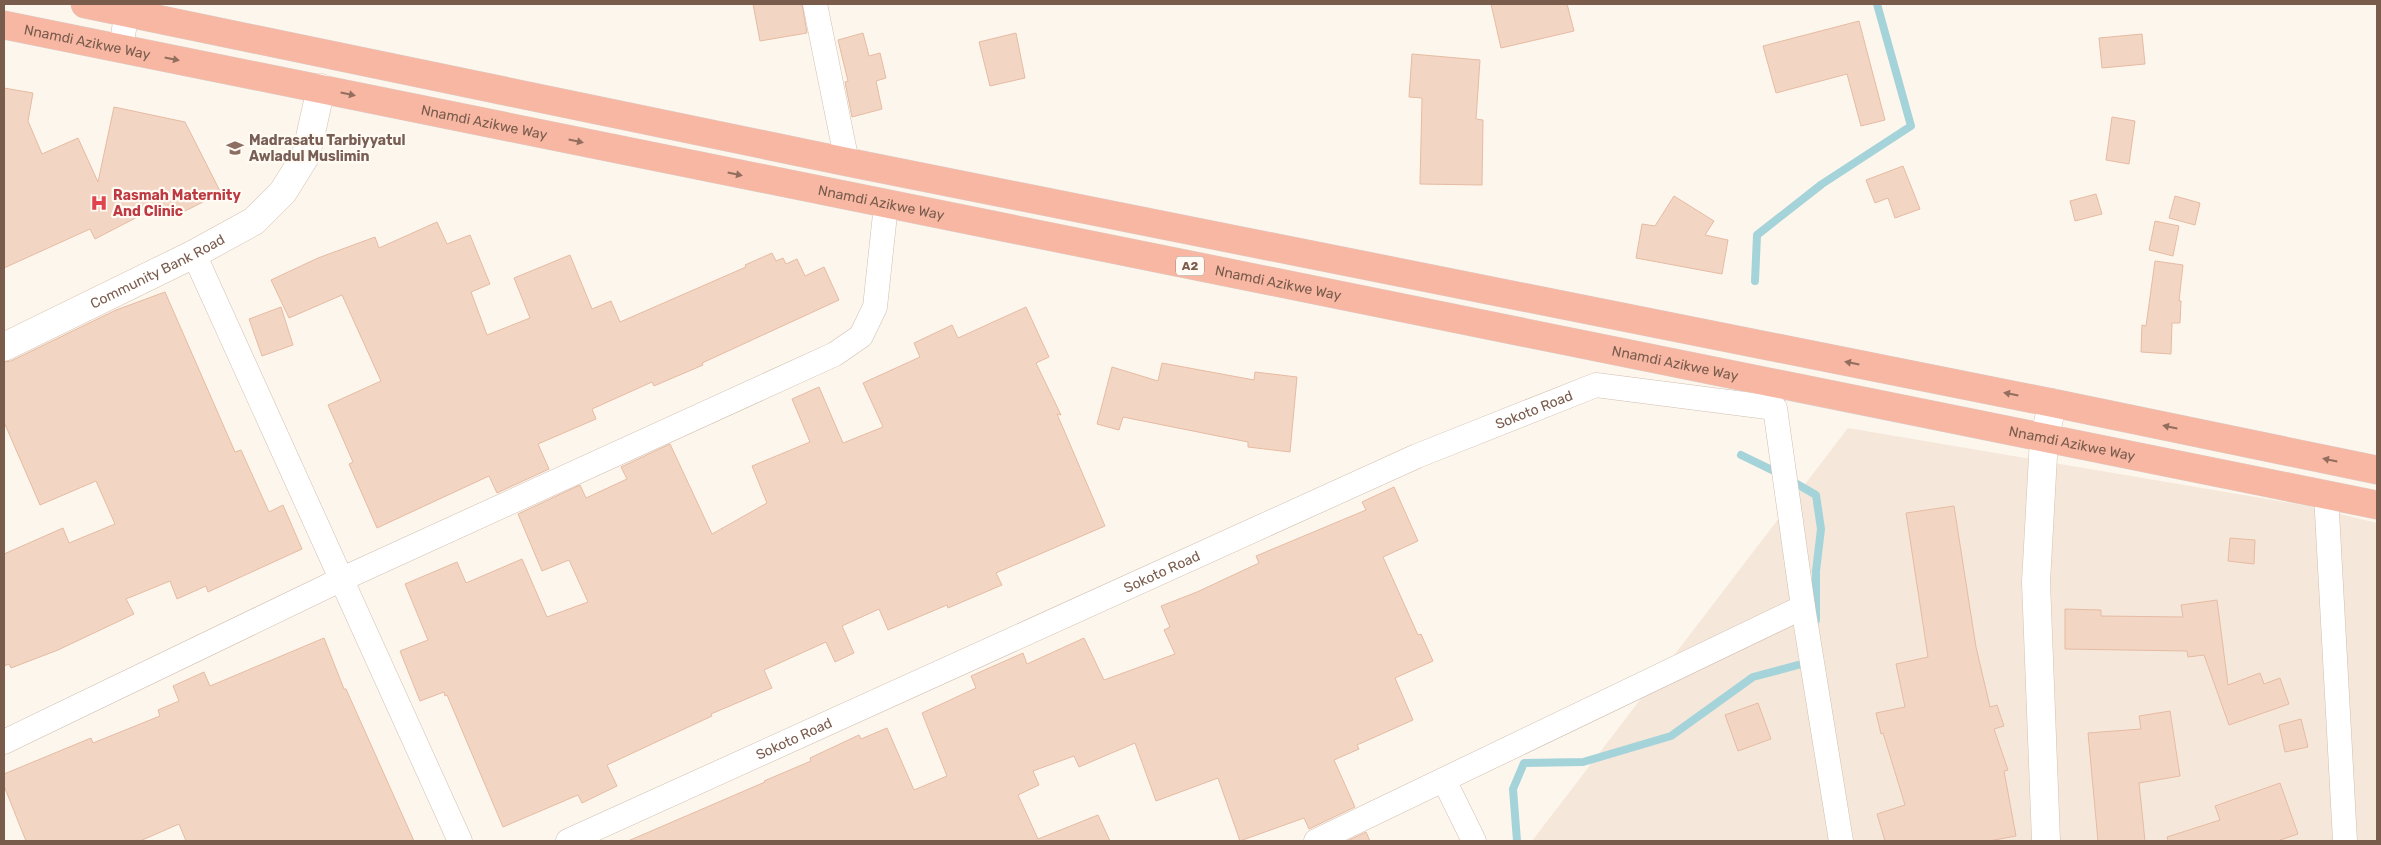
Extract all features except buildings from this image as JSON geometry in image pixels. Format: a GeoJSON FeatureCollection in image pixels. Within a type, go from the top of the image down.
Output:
{"type":"FeatureCollection","features":[{"type":"Feature","properties":{"kind":"highway"},"geometry":{"type":"LineString","coordinates":[[85,4],[127,8],[847,162],[2053,402],[2377,470]]}},
{"type":"Feature","properties":{"kind":"highway","name":"Nnamdi Azikwe Way"},"geometry":{"type":"LineString","coordinates":[[4,25],[321,88],[886,205],[2377,505]]}},
{"type":"Feature","properties":{"kind":"street"},"geometry":{"type":"LineString","coordinates":[[815,4],[847,162]]}},
{"type":"Feature","properties":{"kind":"street"},"geometry":{"type":"LineString","coordinates":[[121,48],[127,8]]}},
{"type":"Feature","properties":{"kind":"street","name":"Community Bank Road"},"geometry":{"type":"LineString","coordinates":[[4,347],[194,254],[254,221],[283,192],[306,155],[321,88]]}},
{"type":"Feature","properties":{"kind":"street"},"geometry":{"type":"LineString","coordinates":[[4,742],[340,580],[835,354],[861,336],[875,308],[886,205]]}},
{"type":"Feature","properties":{"kind":"street"},"geometry":{"type":"LineString","coordinates":[[194,254],[340,580],[460,841]]}},
{"type":"Feature","properties":{"kind":"street","name":"Sokoto Road"},"geometry":{"type":"LineString","coordinates":[[568,841],[1417,456],[1596,385],[1775,408],[1803,607]]}},
{"type":"Feature","properties":{"kind":"street"},"geometry":{"type":"LineString","coordinates":[[2046,841],[2036,582],[2044,438],[2053,402]]}},
{"type":"Feature","properties":{"kind":"street"},"geometry":{"type":"LineString","coordinates":[[2326,494],[2345,841]]}},
{"type":"Feature","properties":{"kind":"street"},"geometry":{"type":"LineString","coordinates":[[1316,841],[1803,607],[1840,841]]}},
{"type":"Feature","properties":{"kind":"street"},"geometry":{"type":"LineString","coordinates":[[1444,780],[1474,841]]}},
{"type":"Feature","properties":{"kind":"shaded area"},"geometry":{"type":"Polygon","coordinates":[[[1848,428],[2308,506],[2377,523],[2377,841],[1532,841],[1848,428]]]}},
{"type":"Feature","properties":{"kind":"waterway"},"geometry":{"type":"LineString","coordinates":[[1755,281],[1757,235],[1822,184],[1911,126],[1877,4]]}},
{"type":"Feature","properties":{"kind":"waterway"},"geometry":{"type":"LineString","coordinates":[[1741,455],[1780,474]]}},
{"type":"Feature","properties":{"kind":"waterway"},"geometry":{"type":"LineString","coordinates":[[1790,480],[1816,495],[1821,529],[1816,571],[1816,620]]}},
{"type":"Feature","properties":{"kind":"waterway"},"geometry":{"type":"LineString","coordinates":[[1517,841],[1513,789],[1524,763],[1583,762],[1671,736],[1753,677],[1809,662]]}},
{"type":"Feature","properties":{"kind":"place","name":"Madrasatu Tarbiyyatul Awladul Muslimin"},"geometry":{"type":"Point","coordinates":[235,148]}},
{"type":"Feature","properties":{"kind":"place","name":"Rasmah Maternity And Clinic"},"geometry":{"type":"Point","coordinates":[99,203]}}]}
